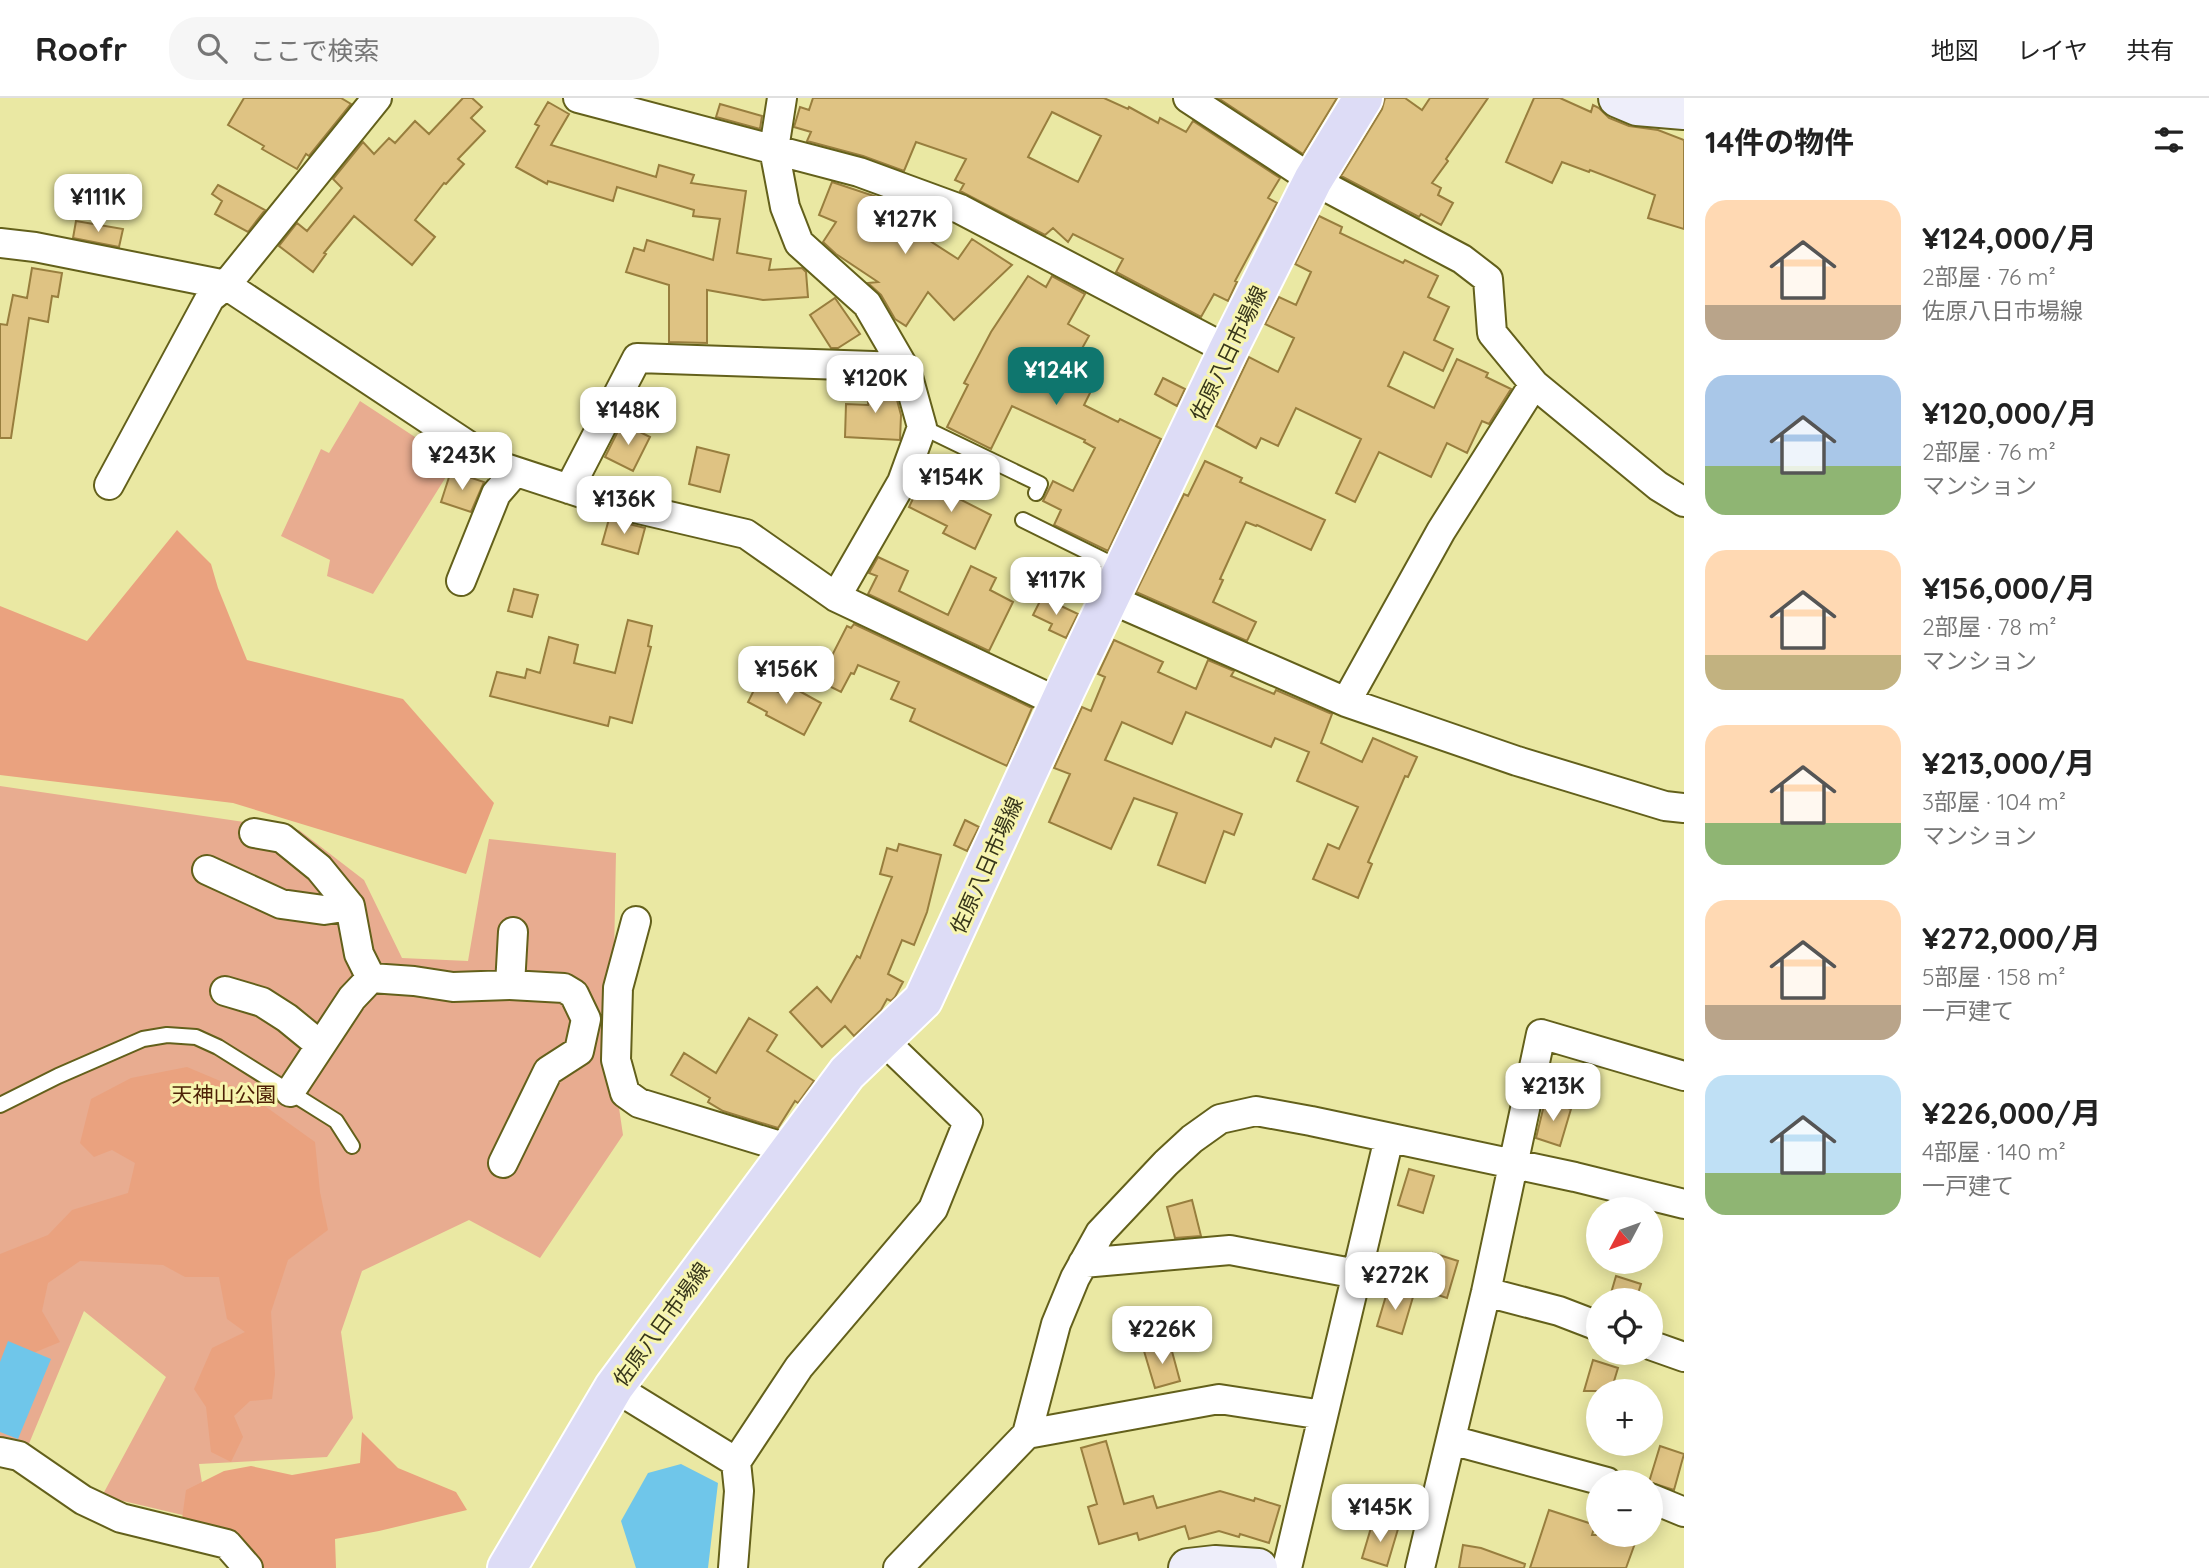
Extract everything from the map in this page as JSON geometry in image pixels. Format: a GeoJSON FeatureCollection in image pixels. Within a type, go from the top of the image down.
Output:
{"type":"FeatureCollection","features":[{"type":"Feature","properties":{"kind":"main road","name":"佐原八日市場線"},"geometry":{"type":"LineString","coordinates":[[507,1568],[614,1387],[847,1073],[923,1000],[1117,584],[1204,382],[1228,351],[1313,180],[1363,98]]}},
{"type":"Feature","properties":{"kind":"street"},"geometry":{"type":"LineString","coordinates":[[109,485],[210,298],[226,285],[377,98]]}},
{"type":"Feature","properties":{"kind":"street"},"geometry":{"type":"LineString","coordinates":[[578,98],[859,172],[960,209],[1228,351]]}},
{"type":"Feature","properties":{"kind":"street"},"geometry":{"type":"LineString","coordinates":[[782,98],[774,149],[785,207],[799,243],[866,304],[907,373],[922,427],[902,482],[836,597]]}},
{"type":"Feature","properties":{"kind":"street"},"geometry":{"type":"LineString","coordinates":[[1188,98],[1313,180],[1462,259],[1488,279],[1492,332],[1534,384],[1658,486],[1684,502]]}},
{"type":"Feature","properties":{"kind":"street"},"geometry":{"type":"LineString","coordinates":[[1618,98],[1637,106],[1678,106]]}},
{"type":"Feature","properties":{"kind":"street"},"geometry":{"type":"LineString","coordinates":[[0,243],[35,247],[226,285],[499,467],[609,502],[746,534],[836,597],[1060,703]]}},
{"type":"Feature","properties":{"kind":"street"},"geometry":{"type":"LineString","coordinates":[[569,489],[637,358],[903,367]]}},
{"type":"Feature","properties":{"kind":"street"},"geometry":{"type":"LineString","coordinates":[[1346,702],[1441,531],[1534,384]]}},
{"type":"Feature","properties":{"kind":"street"},"geometry":{"type":"LineString","coordinates":[[461,581],[496,494],[515,472]]}},
{"type":"Feature","properties":{"kind":"street"},"geometry":{"type":"LineString","coordinates":[[1117,584],[1346,702],[1517,761],[1665,806],[1684,808]]}},
{"type":"Feature","properties":{"kind":"street"},"geometry":{"type":"LineString","coordinates":[[254,833],[282,838],[319,868],[350,906],[359,954],[370,978]]}},
{"type":"Feature","properties":{"kind":"street"},"geometry":{"type":"LineString","coordinates":[[207,870],[281,904],[324,910],[350,906]]}},
{"type":"Feature","properties":{"kind":"street"},"geometry":{"type":"LineString","coordinates":[[636,922],[618,988],[616,1060],[625,1093],[639,1103],[790,1149]]}},
{"type":"Feature","properties":{"kind":"street"},"geometry":{"type":"LineString","coordinates":[[510,985],[513,932]]}},
{"type":"Feature","properties":{"kind":"street"},"geometry":{"type":"LineString","coordinates":[[370,978],[453,987],[510,985],[564,988],[574,994],[586,1019],[579,1051],[548,1072],[503,1163]]}},
{"type":"Feature","properties":{"kind":"street"},"geometry":{"type":"LineString","coordinates":[[290,1092],[352,998],[370,978]]}},
{"type":"Feature","properties":{"kind":"street"},"geometry":{"type":"LineString","coordinates":[[574,994],[588,986],[618,988]]}},
{"type":"Feature","properties":{"kind":"street"},"geometry":{"type":"LineString","coordinates":[[225,991],[262,1002],[320,1045]]}},
{"type":"Feature","properties":{"kind":"street"},"geometry":{"type":"LineString","coordinates":[[1420,1568],[1486,1292],[1541,1034],[1684,1076]]}},
{"type":"Feature","properties":{"kind":"street"},"geometry":{"type":"LineString","coordinates":[[733,1568],[739,1491],[736,1462],[799,1367],[933,1209],[968,1122],[883,1040]]}},
{"type":"Feature","properties":{"kind":"street"},"geometry":{"type":"LineString","coordinates":[[898,1568],[1027,1434],[1056,1324],[1075,1278],[1100,1233],[1166,1163],[1192,1139],[1220,1119],[1256,1111],[1311,1121],[1575,1177],[1684,1204]]}},
{"type":"Feature","properties":{"kind":"street"},"geometry":{"type":"LineString","coordinates":[[1287,1568],[1389,1138]]}},
{"type":"Feature","properties":{"kind":"street"},"geometry":{"type":"LineString","coordinates":[[1083,1263],[1230,1250],[1357,1274]]}},
{"type":"Feature","properties":{"kind":"street"},"geometry":{"type":"LineString","coordinates":[[1486,1292],[1559,1311],[1586,1321]]}},
{"type":"Feature","properties":{"kind":"street"},"geometry":{"type":"LineString","coordinates":[[1663,1350],[1684,1357]]}},
{"type":"Feature","properties":{"kind":"street"},"geometry":{"type":"LineString","coordinates":[[614,1387],[736,1462]]}},
{"type":"Feature","properties":{"kind":"street"},"geometry":{"type":"LineString","coordinates":[[1027,1434],[1219,1399],[1323,1415]]}},
{"type":"Feature","properties":{"kind":"street"},"geometry":{"type":"LineString","coordinates":[[1451,1440],[1586,1476]]}},
{"type":"Feature","properties":{"kind":"street"},"geometry":{"type":"LineString","coordinates":[[0,1452],[19,1456],[83,1500],[121,1518],[227,1544],[248,1568]]}},
{"type":"Feature","properties":{"kind":"street"},"geometry":{"type":"LineString","coordinates":[[1663,1503],[1684,1512]]}},
{"type":"Feature","properties":{"kind":"street"},"geometry":{"type":"LineString","coordinates":[[1188,1568],[1215,1565],[1258,1568]]}},
{"type":"Feature","properties":{"kind":"lane"},"geometry":{"type":"LineString","coordinates":[[922,427],[1040,484],[1036,492]]}},
{"type":"Feature","properties":{"kind":"lane"},"geometry":{"type":"LineString","coordinates":[[1023,520],[1117,584]]}},
{"type":"Feature","properties":{"kind":"lane"},"geometry":{"type":"LineString","coordinates":[[0,1105],[143,1039],[167,1035],[196,1037],[218,1047],[337,1121],[352,1146]]}},
{"type":"Feature","properties":{"kind":"green space"},"geometry":{"type":"Polygon","coordinates":[[[360,401],[444,456],[449,472],[373,594],[327,576],[330,560],[281,536],[321,449],[329,453],[360,401]]]}},
{"type":"Feature","properties":{"kind":"green space"},"geometry":{"type":"Polygon","coordinates":[[[177,530],[211,564],[247,660],[403,699],[494,803],[466,874],[233,803],[0,775],[0,606],[87,641],[177,530]]]}},
{"type":"Feature","properties":{"kind":"green space","name":"天神山公園"},"geometry":{"type":"Polygon","coordinates":[[[0,786],[299,830],[364,880],[402,958],[468,961],[489,839],[616,853],[612,1060],[623,1135],[540,1258],[469,1220],[362,1271],[341,1332],[353,1418],[327,1457],[199,1464],[208,1521],[102,1496],[166,1377],[84,1311],[28,1446],[0,1437],[0,786]]]}},
{"type":"Feature","properties":{"kind":"green space"},"geometry":{"type":"Polygon","coordinates":[[[187,1067],[244,1091],[315,1142],[320,1192],[328,1230],[288,1260],[271,1312],[275,1374],[272,1399],[250,1401],[234,1416],[243,1437],[231,1462],[211,1452],[206,1407],[194,1389],[212,1348],[245,1332],[227,1319],[219,1277],[185,1277],[163,1265],[80,1261],[48,1283],[42,1311],[60,1342],[14,1361],[0,1371],[0,1254],[48,1235],[72,1210],[128,1193],[135,1163],[112,1150],[94,1157],[80,1143],[91,1099],[131,1078],[187,1067]]]}},
{"type":"Feature","properties":{"kind":"green space"},"geometry":{"type":"Polygon","coordinates":[[[362,1432],[398,1468],[456,1492],[467,1510],[335,1539],[336,1568],[259,1568],[182,1519],[186,1490],[224,1471],[251,1466],[292,1475],[360,1463],[362,1432]]]}},
{"type":"Feature","properties":{"kind":"water"},"geometry":{"type":"Polygon","coordinates":[[[8,1341],[51,1359],[18,1439],[0,1432],[0,1362],[8,1341]]]}},
{"type":"Feature","properties":{"kind":"water"},"geometry":{"type":"Polygon","coordinates":[[[681,1464],[718,1483],[708,1568],[636,1568],[621,1521],[648,1473],[681,1464]]]}},
{"type":"Feature","properties":{"kind":"building"},"geometry":{"type":"Polygon","coordinates":[[[244,98],[341,98],[351,104],[309,156],[306,154],[297,169],[228,125],[244,98]]]}},
{"type":"Feature","properties":{"kind":"building"},"geometry":{"type":"Polygon","coordinates":[[[463,98],[472,98],[482,107],[471,118],[485,131],[458,159],[464,164],[446,184],[444,183],[415,220],[435,237],[412,265],[354,216],[324,253],[326,254],[313,272],[279,246],[297,223],[307,231],[342,188],[333,179],[363,142],[374,154],[389,138],[395,143],[415,121],[429,134],[463,98]]]}},
{"type":"Feature","properties":{"kind":"building"},"geometry":{"type":"Polygon","coordinates":[[[813,98],[1104,98],[1128,109],[1129,107],[1158,123],[1160,118],[1186,132],[1193,121],[1280,178],[1268,198],[1277,203],[1235,281],[1237,282],[1228,301],[1214,294],[1201,317],[1116,272],[1123,259],[1073,234],[1068,242],[1053,228],[1045,235],[960,191],[964,184],[955,180],[966,159],[916,142],[904,171],[863,156],[807,141],[811,132],[794,127],[800,107],[809,110],[813,98]],[[1052,112],[1028,157],[1078,182],[1101,136],[1052,112]]]}},
{"type":"Feature","properties":{"kind":"building"},"geometry":{"type":"Polygon","coordinates":[[[1218,98],[1337,98],[1303,154],[1218,98]]]}},
{"type":"Feature","properties":{"kind":"building"},"geometry":{"type":"Polygon","coordinates":[[[1385,98],[1405,98],[1422,110],[1430,98],[1488,98],[1432,183],[1441,188],[1438,195],[1453,203],[1441,225],[1421,214],[1419,217],[1341,176],[1382,109],[1385,98]]]}},
{"type":"Feature","properties":{"kind":"building"},"geometry":{"type":"Polygon","coordinates":[[[1534,98],[1560,98],[1591,112],[1593,105],[1609,118],[1629,126],[1658,130],[1684,140],[1684,229],[1648,218],[1655,195],[1590,170],[1589,172],[1562,162],[1552,183],[1506,162],[1534,98]]]}},
{"type":"Feature","properties":{"kind":"building"},"geometry":{"type":"Polygon","coordinates":[[[548,102],[569,114],[551,145],[656,177],[659,165],[694,175],[691,183],[746,191],[737,253],[771,259],[769,270],[802,268],[806,272],[808,297],[763,300],[707,290],[707,343],[669,342],[669,285],[626,272],[634,248],[644,251],[647,240],[713,260],[720,219],[693,216],[694,210],[617,187],[613,201],[548,181],[547,184],[516,167],[539,126],[535,124],[548,102]]]}},
{"type":"Feature","properties":{"kind":"building"},"geometry":{"type":"Polygon","coordinates":[[[720,104],[762,116],[760,129],[716,117],[720,104]]]}},
{"type":"Feature","properties":{"kind":"building"},"geometry":{"type":"Polygon","coordinates":[[[832,182],[892,202],[898,218],[912,223],[910,228],[958,259],[972,239],[1012,265],[954,320],[928,292],[906,326],[895,319],[881,295],[868,283],[878,282],[823,242],[836,222],[819,215],[832,182]]]}},
{"type":"Feature","properties":{"kind":"building"},"geometry":{"type":"Polygon","coordinates":[[[218,185],[265,210],[248,232],[215,214],[222,201],[212,194],[218,185]]]}},
{"type":"Feature","properties":{"kind":"building"},"geometry":{"type":"Polygon","coordinates":[[[1319,216],[1342,227],[1340,233],[1403,263],[1405,260],[1438,276],[1428,297],[1449,307],[1434,340],[1453,349],[1443,371],[1404,352],[1388,386],[1434,408],[1457,359],[1488,373],[1486,377],[1511,389],[1489,424],[1482,421],[1467,453],[1447,443],[1431,477],[1379,452],[1355,502],[1336,493],[1361,439],[1296,408],[1278,446],[1261,438],[1256,448],[1216,426],[1249,357],[1278,372],[1294,338],[1265,324],[1279,297],[1296,305],[1311,272],[1295,264],[1319,216]]]}},
{"type":"Feature","properties":{"kind":"building"},"geometry":{"type":"Polygon","coordinates":[[[76,221],[123,229],[119,247],[73,238],[76,221]]]}},
{"type":"Feature","properties":{"kind":"building"},"geometry":{"type":"Polygon","coordinates":[[[32,268],[62,273],[58,297],[52,296],[48,322],[29,318],[11,438],[0,438],[0,324],[7,325],[13,295],[27,298],[32,268]]]}},
{"type":"Feature","properties":{"kind":"building"},"geometry":{"type":"Polygon","coordinates":[[[1028,276],[1046,287],[1052,276],[1085,294],[1068,324],[1089,336],[1075,361],[1100,373],[1084,405],[1161,439],[1108,551],[1054,525],[1061,510],[1043,501],[1053,481],[1073,491],[1095,448],[1084,442],[1085,440],[1012,406],[991,449],[947,427],[968,385],[964,383],[991,332],[1028,276]]]}},
{"type":"Feature","properties":{"kind":"building"},"geometry":{"type":"Polygon","coordinates":[[[835,298],[860,334],[838,348],[831,348],[810,315],[835,298]]]}},
{"type":"Feature","properties":{"kind":"building"},"geometry":{"type":"Polygon","coordinates":[[[1163,378],[1185,389],[1177,406],[1155,394],[1163,378]]]}},
{"type":"Feature","properties":{"kind":"building"},"geometry":{"type":"Polygon","coordinates":[[[869,382],[892,383],[891,400],[897,400],[901,415],[900,440],[845,437],[846,404],[868,405],[869,382]]]}},
{"type":"Feature","properties":{"kind":"building"},"geometry":{"type":"Polygon","coordinates":[[[622,423],[650,437],[633,471],[605,457],[622,423]]]}},
{"type":"Feature","properties":{"kind":"building"},"geometry":{"type":"Polygon","coordinates":[[[697,447],[729,455],[720,492],[689,484],[697,447]]]}},
{"type":"Feature","properties":{"kind":"building"},"geometry":{"type":"Polygon","coordinates":[[[1205,461],[1242,478],[1240,482],[1325,520],[1311,550],[1246,522],[1220,579],[1223,580],[1213,602],[1256,622],[1247,641],[1136,592],[1184,494],[1188,496],[1205,461]]]}},
{"type":"Feature","properties":{"kind":"building"},"geometry":{"type":"Polygon","coordinates":[[[451,471],[484,482],[471,512],[441,502],[451,471]]]}},
{"type":"Feature","properties":{"kind":"building"},"geometry":{"type":"Polygon","coordinates":[[[922,480],[991,515],[975,549],[943,533],[947,526],[909,507],[922,480]]]}},
{"type":"Feature","properties":{"kind":"building"},"geometry":{"type":"Polygon","coordinates":[[[609,519],[645,528],[638,554],[602,544],[609,519]]]}},
{"type":"Feature","properties":{"kind":"building"},"geometry":{"type":"Polygon","coordinates":[[[878,557],[908,571],[899,591],[948,615],[971,566],[996,578],[990,590],[1013,602],[989,651],[868,594],[877,576],[869,573],[878,557]]]}},
{"type":"Feature","properties":{"kind":"building"},"geometry":{"type":"Polygon","coordinates":[[[514,589],[538,595],[532,617],[508,611],[514,589]]]}},
{"type":"Feature","properties":{"kind":"building"},"geometry":{"type":"Polygon","coordinates":[[[1042,597],[1078,614],[1066,638],[1049,630],[1052,624],[1033,615],[1042,597]]]}},
{"type":"Feature","properties":{"kind":"building"},"geometry":{"type":"Polygon","coordinates":[[[628,620],[652,626],[648,646],[651,647],[632,723],[610,717],[608,726],[490,696],[497,672],[525,678],[527,669],[540,673],[549,637],[578,645],[574,663],[615,673],[628,620]]]}},
{"type":"Feature","properties":{"kind":"building"},"geometry":{"type":"Polygon","coordinates":[[[854,624],[1032,708],[1007,766],[910,721],[915,709],[891,699],[899,682],[858,665],[841,692],[819,681],[847,626],[851,628],[854,624]]]}},
{"type":"Feature","properties":{"kind":"building"},"geometry":{"type":"Polygon","coordinates":[[[1114,640],[1163,662],[1158,672],[1196,689],[1208,660],[1234,671],[1231,676],[1274,694],[1276,690],[1332,714],[1321,743],[1362,762],[1373,738],[1417,757],[1408,777],[1405,776],[1368,862],[1372,864],[1358,898],[1313,879],[1328,844],[1339,849],[1358,807],[1297,781],[1309,752],[1275,738],[1271,747],[1186,712],[1172,744],[1122,722],[1105,760],[1242,814],[1234,835],[1224,831],[1205,883],[1158,865],[1177,813],[1134,798],[1111,849],[1049,822],[1070,774],[1054,768],[1082,707],[1091,711],[1105,677],[1098,674],[1114,640]]]}},
{"type":"Feature","properties":{"kind":"building"},"geometry":{"type":"Polygon","coordinates":[[[758,682],[778,692],[783,682],[821,703],[804,735],[748,702],[758,682]]]}},
{"type":"Feature","properties":{"kind":"building"},"geometry":{"type":"Polygon","coordinates":[[[965,820],[979,827],[967,851],[954,845],[965,820]]]}},
{"type":"Feature","properties":{"kind":"building"},"geometry":{"type":"Polygon","coordinates":[[[899,844],[941,855],[927,912],[914,945],[902,940],[888,974],[903,982],[895,997],[891,1001],[887,999],[881,1010],[854,1036],[845,1026],[822,1047],[790,1012],[817,987],[831,1002],[857,956],[860,958],[892,877],[880,874],[887,848],[897,851],[899,844]]]}},
{"type":"Feature","properties":{"kind":"building"},"geometry":{"type":"Polygon","coordinates":[[[749,1018],[777,1035],[767,1051],[814,1081],[798,1103],[795,1101],[778,1128],[723,1111],[708,1102],[710,1098],[671,1075],[684,1053],[716,1073],[749,1018]]]}},
{"type":"Feature","properties":{"kind":"building"},"geometry":{"type":"Polygon","coordinates":[[[1545,1101],[1571,1109],[1560,1146],[1536,1138],[1545,1101]]]}},
{"type":"Feature","properties":{"kind":"building"},"geometry":{"type":"Polygon","coordinates":[[[1409,1169],[1434,1176],[1423,1213],[1398,1205],[1409,1169]]]}},
{"type":"Feature","properties":{"kind":"building"},"geometry":{"type":"Polygon","coordinates":[[[1192,1200],[1201,1236],[1175,1238],[1167,1207],[1192,1200]]]}},
{"type":"Feature","properties":{"kind":"building"},"geometry":{"type":"Polygon","coordinates":[[[1433,1253],[1458,1261],[1447,1298],[1422,1290],[1433,1253]]]}},
{"type":"Feature","properties":{"kind":"building"},"geometry":{"type":"Polygon","coordinates":[[[1616,1276],[1641,1284],[1640,1288],[1612,1288],[1616,1276]]]}},
{"type":"Feature","properties":{"kind":"building"},"geometry":{"type":"Polygon","coordinates":[[[1388,1289],[1413,1297],[1402,1334],[1377,1326],[1388,1289]]]}},
{"type":"Feature","properties":{"kind":"building"},"geometry":{"type":"Polygon","coordinates":[[[1170,1344],[1180,1381],[1155,1388],[1144,1351],[1170,1344]]]}},
{"type":"Feature","properties":{"kind":"building"},"geometry":{"type":"Polygon","coordinates":[[[1592,1365],[1618,1368],[1615,1379],[1587,1379],[1592,1365]]]}},
{"type":"Feature","properties":{"kind":"building"},"geometry":{"type":"Polygon","coordinates":[[[1106,1441],[1124,1504],[1153,1496],[1157,1508],[1220,1491],[1254,1501],[1255,1498],[1280,1506],[1269,1543],[1219,1531],[1189,1539],[1185,1526],[1139,1540],[1137,1533],[1099,1544],[1088,1507],[1097,1504],[1081,1448],[1106,1441]]]}},
{"type":"Feature","properties":{"kind":"building"},"geometry":{"type":"Polygon","coordinates":[[[1663,1447],[1684,1454],[1674,1490],[1663,1486],[1663,1470],[1653,1470],[1657,1456],[1663,1456],[1663,1447]]]}},
{"type":"Feature","properties":{"kind":"building"},"geometry":{"type":"Polygon","coordinates":[[[1549,1510],[1586,1522],[1586,1547],[1634,1547],[1626,1568],[1530,1568],[1549,1510]]]}},
{"type":"Feature","properties":{"kind":"building"},"geometry":{"type":"Polygon","coordinates":[[[1373,1521],[1398,1529],[1387,1566],[1362,1558],[1373,1521]]]}},
{"type":"Feature","properties":{"kind":"building"},"geometry":{"type":"Polygon","coordinates":[[[1463,1545],[1481,1548],[1525,1564],[1524,1568],[1459,1568],[1463,1545]]]}}]}
